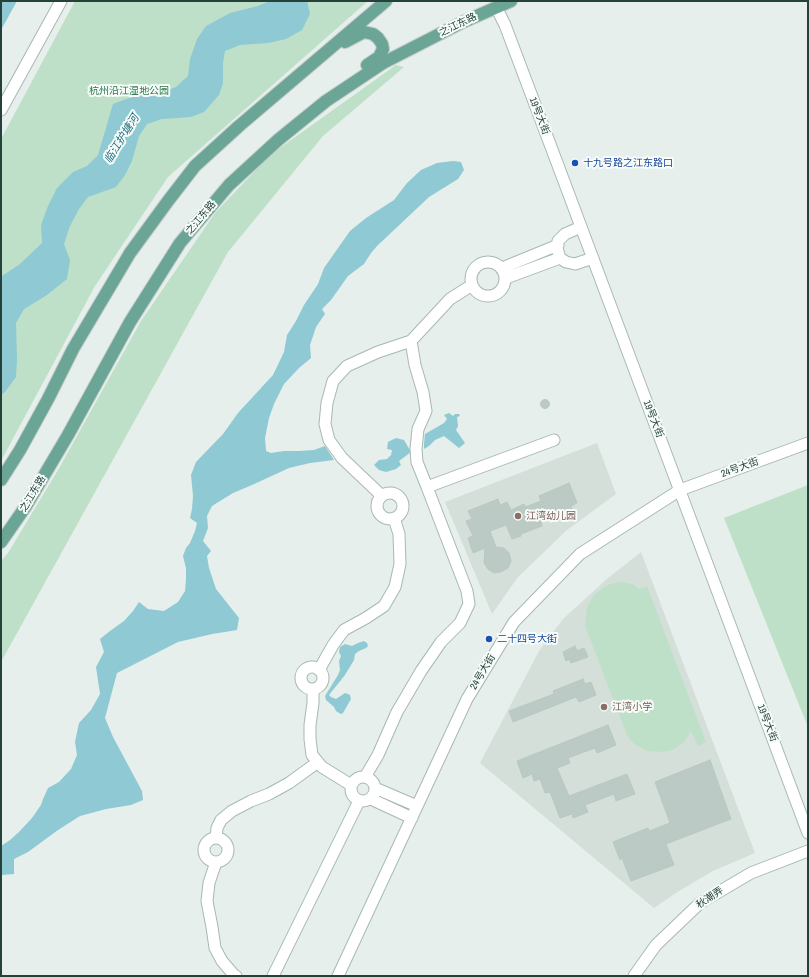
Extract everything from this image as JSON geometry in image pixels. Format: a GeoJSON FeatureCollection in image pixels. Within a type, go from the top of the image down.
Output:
{"type":"FeatureCollection","features":[{"type":"Feature","properties":{"kind":"main road"},"geometry":{"type":"LineString","coordinates":[[1,480],[20,450],[73,349],[130,252],[195,166],[239,126],[386,1]]}},
{"type":"Feature","properties":{"kind":"main road","name":"之江东路"},"geometry":{"type":"LineString","coordinates":[[1,542],[26,506],[68,436],[130,322],[180,243],[229,185],[278,140],[326,101],[383,63],[463,22],[496,3],[511,1]]}},
{"type":"Feature","properties":{"kind":"main road"},"geometry":{"type":"LineString","coordinates":[[311,113],[316,103],[332,89],[379,57],[382,44],[373,34],[364,32],[326,52]]}},
{"type":"Feature","properties":{"kind":"street"},"geometry":{"type":"LineString","coordinates":[[1,110],[61,1]]}},
{"type":"Feature","properties":{"kind":"street","name":"19号大街"},"geometry":{"type":"LineString","coordinates":[[496,3],[808,833]]}},
{"type":"Feature","properties":{"kind":"street"},"geometry":{"type":"LineString","coordinates":[[581,227],[565,234],[558,241],[557,248],[560,258],[566,262],[575,264],[593,258]]}},
{"type":"Feature","properties":{"kind":"street"},"geometry":{"type":"LineString","coordinates":[[504,273],[558,245]]}},
{"type":"Feature","properties":{"kind":"street"},"geometry":{"type":"LineString","coordinates":[[504,273],[560,258]]}},
{"type":"Feature","properties":{"kind":"street"},"geometry":{"type":"LineString","coordinates":[[491,262],[497,264],[504,273],[506,283],[500,293],[495,296],[489,297],[479,294],[472,285],[472,273],[479,264],[491,262]]}},
{"type":"Feature","properties":{"kind":"street"},"geometry":{"type":"LineString","coordinates":[[382,496],[342,458],[329,440],[325,424],[327,403],[332,382],[347,366],[378,352],[411,341],[450,299],[472,285]]}},
{"type":"Feature","properties":{"kind":"street"},"geometry":{"type":"LineString","coordinates":[[365,777],[378,756],[398,712],[421,671],[441,642],[460,623],[469,604],[467,591],[417,462],[416,449],[418,429],[426,411],[411,341]]}},
{"type":"Feature","properties":{"kind":"street"},"geometry":{"type":"LineString","coordinates":[[427,487],[554,440]]}},
{"type":"Feature","properties":{"kind":"street","name":"24号大街"},"geometry":{"type":"LineString","coordinates":[[338,976],[467,699],[514,622],[580,554],[680,490],[808,443]]}},
{"type":"Feature","properties":{"kind":"street"},"geometry":{"type":"LineString","coordinates":[[386,494],[398,495],[402,502],[403,509],[401,513],[394,518],[386,518],[379,512],[379,499],[386,494]]}},
{"type":"Feature","properties":{"kind":"street"},"geometry":{"type":"LineString","coordinates":[[319,670],[333,645],[344,630],[384,606],[395,587],[400,564],[399,534],[394,518]]}},
{"type":"Feature","properties":{"kind":"street"},"geometry":{"type":"LineString","coordinates":[[313,667],[319,670],[323,676],[322,684],[313,689],[309,689],[304,685],[302,682],[302,675],[306,669],[313,667]]}},
{"type":"Feature","properties":{"kind":"street"},"geometry":{"type":"LineString","coordinates":[[313,689],[310,725],[312,755],[322,767],[351,784]]}},
{"type":"Feature","properties":{"kind":"street"},"geometry":{"type":"LineString","coordinates":[[216,838],[217,828],[221,820],[232,811],[269,794],[305,772],[318,762]]}},
{"type":"Feature","properties":{"kind":"street"},"geometry":{"type":"LineString","coordinates":[[371,799],[375,792],[374,784],[365,777],[357,778],[351,784],[351,792],[359,801],[371,799],[412,818]]}},
{"type":"Feature","properties":{"kind":"street"},"geometry":{"type":"LineString","coordinates":[[375,788],[417,806]]}},
{"type":"Feature","properties":{"kind":"street"},"geometry":{"type":"LineString","coordinates":[[273,976],[359,801]]}},
{"type":"Feature","properties":{"kind":"street"},"geometry":{"type":"LineString","coordinates":[[220,838],[226,843],[228,854],[223,860],[216,862],[207,857],[205,848],[208,841],[220,838]]}},
{"type":"Feature","properties":{"kind":"street","name":"秋潮弄"},"geometry":{"type":"LineString","coordinates":[[634,976],[656,945],[700,903],[751,873],[808,851]]}},
{"type":"Feature","properties":{"kind":"street"},"geometry":{"type":"LineString","coordinates":[[216,862],[209,883],[207,900],[215,948],[226,966],[236,976]]}},
{"type":"Feature","properties":{"kind":"shaded area","name":"江湾幼儿园"},"geometry":{"type":"Polygon","coordinates":[[[597,443],[616,494],[567,530],[518,577],[492,614],[445,502],[597,443]]]}},
{"type":"Feature","properties":{"kind":"shaded area","name":"江湾小学"},"geometry":{"type":"Polygon","coordinates":[[[641,552],[755,853],[713,871],[654,908],[480,763],[539,651],[563,619],[608,578],[641,552]]]}},
{"type":"Feature","properties":{"kind":"green space","name":"杭州沿江湿地公园"},"geometry":{"type":"Polygon","coordinates":[[[75,1],[368,1],[168,177],[95,286],[1,461],[1,139],[75,1]]]}},
{"type":"Feature","properties":{"kind":"green space"},"geometry":{"type":"Polygon","coordinates":[[[396,65],[404,67],[323,136],[228,252],[1,662],[1,561],[8,553],[58,470],[141,321],[215,213],[270,155],[396,65]]]}},
{"type":"Feature","properties":{"kind":"green space"},"geometry":{"type":"Polygon","coordinates":[[[808,485],[808,727],[724,518],[808,485]]]}},
{"type":"Feature","properties":{"kind":"green space"},"geometry":{"type":"Polygon","coordinates":[[[621,582],[633,584],[639,589],[647,586],[706,742],[698,746],[691,731],[684,742],[672,750],[660,752],[647,751],[634,744],[627,735],[585,626],[587,607],[594,595],[607,585],[621,582]]]}},
{"type":"Feature","properties":{"kind":"water"},"geometry":{"type":"Polygon","coordinates":[[[1,1],[17,1],[1,30],[1,1]]]}},
{"type":"Feature","properties":{"kind":"water","name":"临江护塘河"},"geometry":{"type":"Polygon","coordinates":[[[270,1],[307,1],[310,14],[302,30],[286,39],[268,43],[240,45],[225,51],[223,63],[223,83],[219,95],[204,112],[191,117],[162,119],[147,124],[139,136],[132,161],[125,175],[116,187],[88,197],[79,209],[70,226],[64,244],[70,260],[67,279],[47,295],[24,309],[16,323],[16,377],[1,395],[1,278],[20,264],[42,243],[41,225],[57,188],[73,172],[87,166],[98,155],[113,104],[145,93],[163,92],[176,87],[188,76],[190,59],[197,39],[206,26],[230,13],[258,6],[270,1]]]}},
{"type":"Feature","properties":{"kind":"water"},"geometry":{"type":"Polygon","coordinates":[[[453,161],[461,162],[464,170],[458,179],[429,197],[377,246],[364,264],[348,276],[331,300],[322,309],[325,314],[316,327],[310,345],[311,358],[284,384],[274,404],[269,418],[265,438],[266,451],[271,453],[314,450],[325,446],[334,460],[310,463],[289,468],[233,493],[212,506],[207,516],[208,528],[203,541],[211,551],[207,556],[209,568],[216,589],[239,618],[237,630],[178,642],[117,673],[105,718],[113,737],[142,791],[143,800],[131,805],[106,809],[80,816],[28,852],[14,859],[14,874],[1,875],[1,846],[19,832],[32,818],[41,805],[48,788],[59,782],[71,769],[77,755],[75,742],[79,723],[91,710],[100,694],[96,667],[104,652],[100,639],[124,621],[139,602],[148,609],[164,611],[178,602],[185,591],[186,568],[183,556],[190,543],[197,523],[190,518],[193,496],[191,475],[196,462],[223,434],[238,413],[273,375],[284,352],[287,335],[318,284],[324,268],[350,231],[366,218],[394,200],[407,183],[421,170],[437,163],[453,161]]]}},
{"type":"Feature","properties":{"kind":"water"},"geometry":{"type":"Polygon","coordinates":[[[449,413],[453,416],[455,414],[459,414],[460,416],[457,417],[458,426],[456,430],[465,443],[459,448],[444,436],[435,440],[424,449],[425,434],[444,423],[447,419],[444,415],[449,413]]]}},
{"type":"Feature","properties":{"kind":"water"},"geometry":{"type":"Polygon","coordinates":[[[396,438],[404,440],[411,452],[399,461],[401,465],[396,469],[386,472],[379,470],[374,465],[379,460],[387,459],[391,455],[392,450],[387,449],[388,442],[396,438]]]}},
{"type":"Feature","properties":{"kind":"water"},"geometry":{"type":"Polygon","coordinates":[[[364,641],[368,646],[355,654],[354,660],[345,675],[329,695],[336,699],[345,693],[350,695],[351,699],[341,714],[336,711],[334,707],[326,700],[325,696],[340,670],[340,647],[345,644],[352,646],[364,641]]]}},
{"type":"Feature","properties":{"kind":"building"},"geometry":{"type":"Polygon","coordinates":[[[545,399],[550,404],[545,409],[540,404],[545,399]]]}},
{"type":"Feature","properties":{"kind":"building"},"geometry":{"type":"Polygon","coordinates":[[[569,483],[577,503],[571,506],[574,515],[564,519],[562,514],[541,522],[542,526],[512,539],[506,525],[490,531],[496,547],[504,548],[509,553],[511,561],[508,568],[501,572],[494,573],[488,569],[484,563],[485,548],[473,553],[468,538],[473,536],[466,521],[472,519],[468,511],[498,499],[500,505],[507,502],[511,510],[524,504],[525,507],[541,501],[539,496],[569,483]]]}},
{"type":"Feature","properties":{"kind":"building"},"geometry":{"type":"Polygon","coordinates":[[[575,646],[577,651],[584,648],[588,657],[571,663],[569,659],[566,661],[563,652],[575,646]]]}},
{"type":"Feature","properties":{"kind":"building"},"geometry":{"type":"Polygon","coordinates":[[[583,679],[585,684],[591,682],[596,695],[579,702],[576,697],[513,722],[509,711],[554,694],[553,691],[583,679]]]}},
{"type":"Feature","properties":{"kind":"building"},"geometry":{"type":"Polygon","coordinates":[[[608,725],[616,745],[597,753],[595,748],[568,758],[570,763],[557,768],[569,796],[627,774],[635,794],[616,801],[614,794],[585,805],[588,812],[573,818],[572,814],[560,818],[550,792],[545,793],[540,779],[534,781],[532,774],[523,778],[517,761],[608,725]]]}},
{"type":"Feature","properties":{"kind":"building"},"geometry":{"type":"Polygon","coordinates":[[[710,760],[731,819],[666,844],[674,865],[631,881],[622,858],[620,860],[613,842],[648,828],[649,831],[670,823],[655,782],[710,760]]]}},
{"type":"Feature","properties":{"kind":"place","name":"十九号路之江东路口"},"geometry":{"type":"Point","coordinates":[575,163]}},
{"type":"Feature","properties":{"kind":"place","name":"江湾幼儿园"},"geometry":{"type":"Point","coordinates":[518,516]}},
{"type":"Feature","properties":{"kind":"place","name":"二十四号大街"},"geometry":{"type":"Point","coordinates":[489,639]}},
{"type":"Feature","properties":{"kind":"place","name":"江湾小学"},"geometry":{"type":"Point","coordinates":[604,707]}}]}
